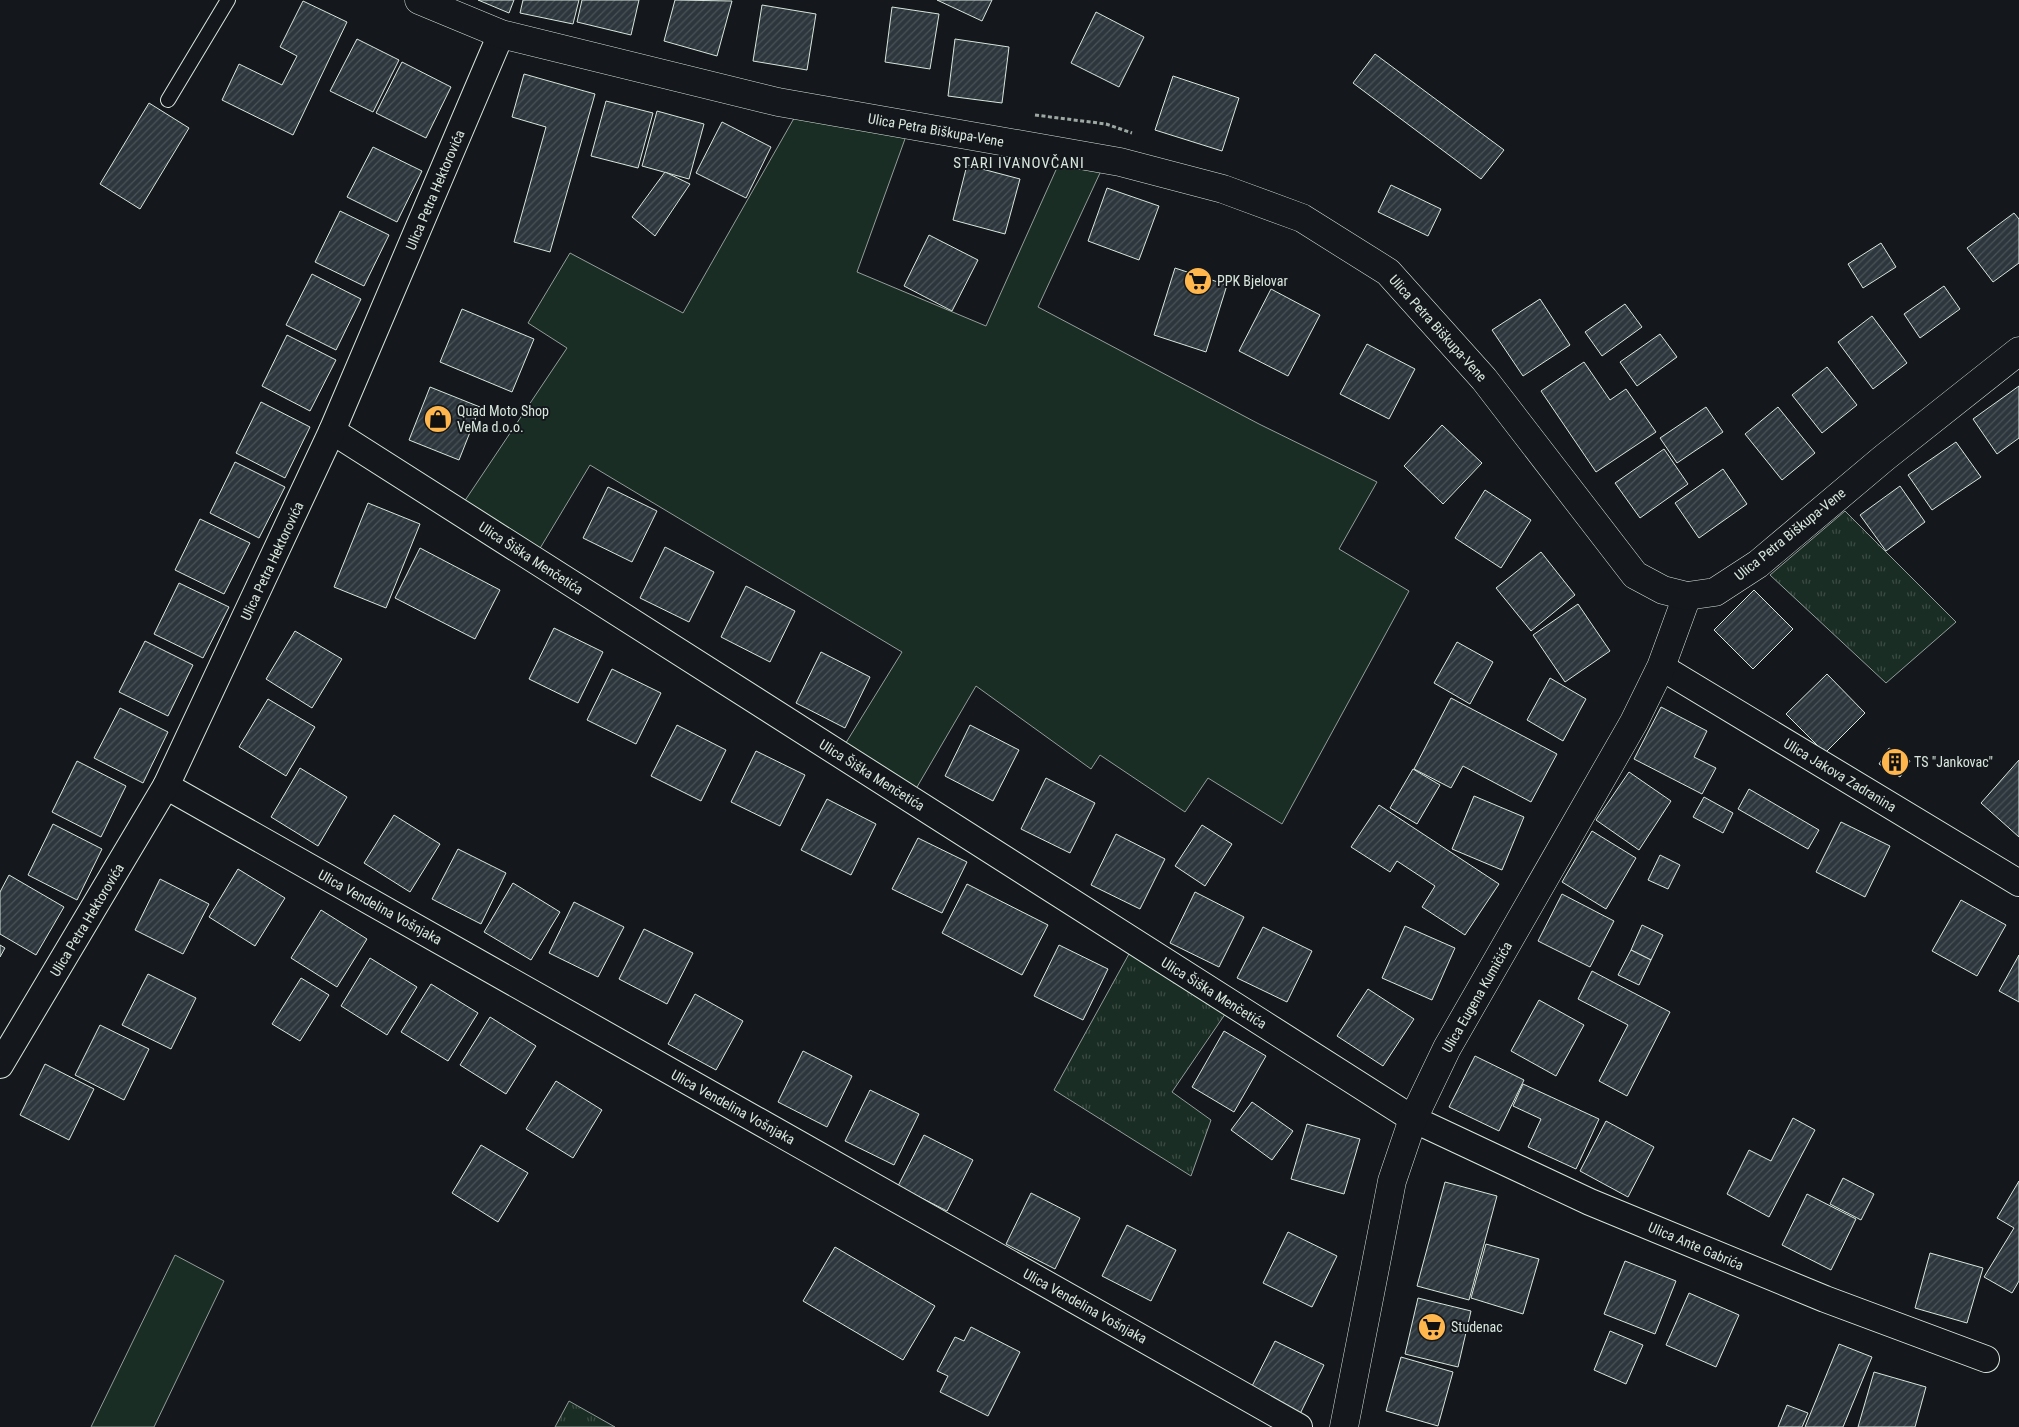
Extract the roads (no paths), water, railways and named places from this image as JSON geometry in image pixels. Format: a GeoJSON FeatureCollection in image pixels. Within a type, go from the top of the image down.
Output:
{"type":"FeatureCollection","features":[{"type":"Feature","properties":{"kind":"main road","name":"Ulica Petra Biškupa-Vene"},"geometry":{"type":"LineString","coordinates":[[419,0],[501,34],[778,102],[1120,162],[1223,189],[1302,218],[1388,272],[1484,380],[1636,575],[1663,590],[1687,596],[1715,592],[1758,564],[1884,458],[2019,351]]}},
{"type":"Feature","properties":{"kind":"main road","name":"Ulica Eugena Kumičića"},"geometry":{"type":"LineString","coordinates":[[1344,1427],[1392,1181],[1413,1119],[1447,1048],[1634,722],[1661,667],[1687,596]]}},
{"type":"Feature","properties":{"kind":"street","name":"Ulica Petra Hektorovića"},"geometry":{"type":"LineString","coordinates":[[0,1065],[166,786],[332,431],[501,34]]}},
{"type":"Feature","properties":{"kind":"street","name":"Ulica Šiška Menčetića"},"geometry":{"type":"LineString","coordinates":[[332,431],[1413,1119]]}},
{"type":"Feature","properties":{"kind":"street","name":"Ulica Jakova Zadranina"},"geometry":{"type":"LineString","coordinates":[[1661,667],[2019,883]]}},
{"type":"Feature","properties":{"kind":"street","name":"Ulica Vendelina Vošnjaka"},"geometry":{"type":"LineString","coordinates":[[166,786],[1299,1427]]}},
{"type":"Feature","properties":{"kind":"street","name":"Ulica Ante Gabrića"},"geometry":{"type":"LineString","coordinates":[[1413,1119],[1590,1202],[1825,1299],[1986,1359]]}},
{"type":"Feature","properties":{"kind":"lane"},"geometry":{"type":"LineString","coordinates":[[168,100],[228,0]]}},
{"type":"Feature","properties":{"kind":"place","name":"PPK Bjelovar"},"geometry":{"type":"Point","coordinates":[1198,281]}},
{"type":"Feature","properties":{"kind":"place","name":"Quad Moto Shop VeMa d.o.o."},"geometry":{"type":"Point","coordinates":[438,419]}},
{"type":"Feature","properties":{"kind":"place","name":"TS \"Jankovac\""},"geometry":{"type":"Point","coordinates":[1895,762]}},
{"type":"Feature","properties":{"kind":"place","name":"Studenac"},"geometry":{"type":"Point","coordinates":[1432,1327]}},
{"type":"Feature","properties":{"kind":"district","name":"STARI IVANOVČANI"},"geometry":{"type":"Point","coordinates":[1019,163]}}]}
